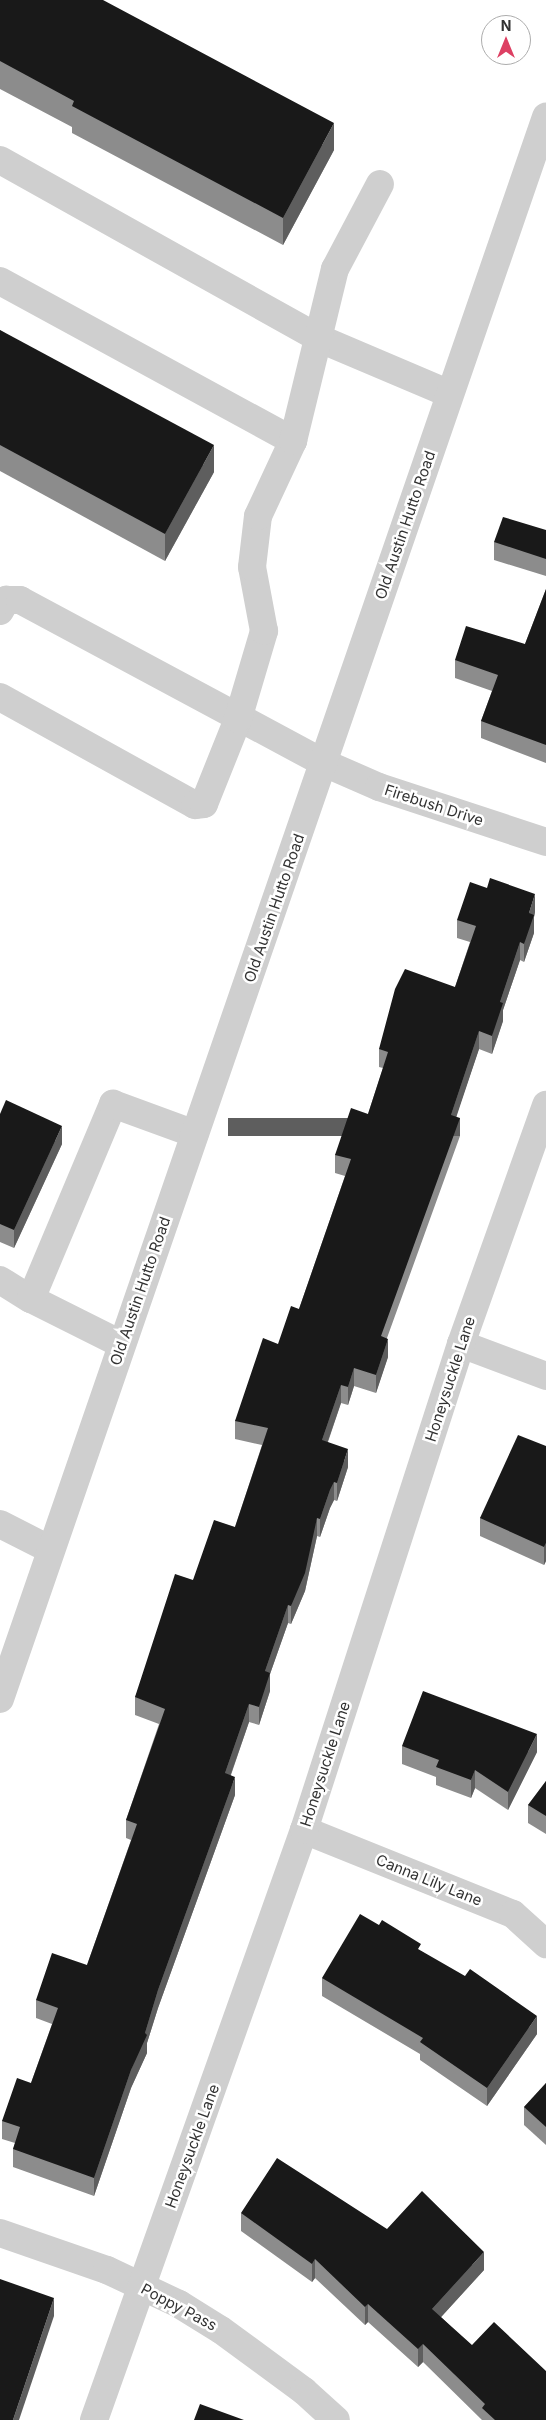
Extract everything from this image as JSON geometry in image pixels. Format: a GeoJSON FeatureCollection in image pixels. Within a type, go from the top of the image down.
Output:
{"type":"FeatureCollection","features":[{"type":"Feature","properties":{"kind":"street","name":"Old Austin Hutto Road"},"geometry":{"type":"LineString","coordinates":[[0,1699],[546,117]]}},
{"type":"Feature","properties":{"kind":"street"},"geometry":{"type":"LineString","coordinates":[[0,160],[318,338],[450,394]]}},
{"type":"Feature","properties":{"kind":"street"},"geometry":{"type":"LineString","coordinates":[[0,697],[195,805],[204,804],[238,719],[264,631],[252,567],[258,516],[293,441],[335,269],[380,184]]}},
{"type":"Feature","properties":{"kind":"street"},"geometry":{"type":"LineString","coordinates":[[0,281],[293,441]]}},
{"type":"Feature","properties":{"kind":"street","name":"Firebush Drive"},"geometry":{"type":"LineString","coordinates":[[0,610],[6,600],[20,600],[238,719],[324,763],[379,787],[546,842]]}},
{"type":"Feature","properties":{"kind":"street"},"geometry":{"type":"LineString","coordinates":[[31,1299],[114,1104],[195,1134]]}},
{"type":"Feature","properties":{"kind":"street","name":"Honeysuckle Lane"},"geometry":{"type":"LineString","coordinates":[[94,2420],[304,1830],[461,1344],[546,1105]]}},
{"type":"Feature","properties":{"kind":"street"},"geometry":{"type":"LineString","coordinates":[[0,1280],[31,1299],[121,1344]]}},
{"type":"Feature","properties":{"kind":"street"},"geometry":{"type":"LineString","coordinates":[[461,1344],[546,1376]]}},
{"type":"Feature","properties":{"kind":"street"},"geometry":{"type":"LineString","coordinates":[[0,1524],[51,1550]]}},
{"type":"Feature","properties":{"kind":"street","name":"Canna Lily Lane"},"geometry":{"type":"LineString","coordinates":[[304,1830],[513,1914],[546,1944]]}},
{"type":"Feature","properties":{"kind":"street","name":"Poppy Pass"},"geometry":{"type":"LineString","coordinates":[[0,2233],[107,2270],[142,2286],[221,2330],[304,2391],[336,2420]]}},
{"type":"Feature","properties":{"kind":"building"},"geometry":{"type":"Polygon","coordinates":[[[0,0],[103,0],[334,123],[283,218],[72,106],[74,101],[0,61],[0,0]]]}},
{"type":"Feature","properties":{"kind":"building"},"geometry":{"type":"Polygon","coordinates":[[[0,330],[214,445],[165,534],[0,445],[0,330]]]}},
{"type":"Feature","properties":{"kind":"building"},"geometry":{"type":"Polygon","coordinates":[[[503,517],[546,530],[546,559],[494,542],[503,517]]]}},
{"type":"Feature","properties":{"kind":"building"},"geometry":{"type":"Polygon","coordinates":[[[546,589],[546,745],[481,721],[498,675],[455,660],[466,626],[525,644],[546,589]]]}},
{"type":"Feature","properties":{"kind":"building"},"geometry":{"type":"Polygon","coordinates":[[[490,878],[535,894],[529,913],[534,915],[524,944],[520,942],[500,1002],[503,1003],[492,1036],[479,1031],[451,1115],[460,1118],[381,1336],[388,1339],[376,1375],[354,1368],[348,1387],[341,1385],[322,1440],[348,1449],[337,1483],[334,1482],[330,1490],[320,1519],[317,1518],[305,1573],[291,1606],[288,1605],[265,1671],[270,1673],[259,1707],[249,1704],[225,1773],[235,1777],[158,1990],[145,2033],[147,2035],[131,2070],[94,2178],[13,2149],[20,2127],[2,2121],[17,2078],[31,2083],[58,2008],[36,2000],[52,1953],[87,1965],[137,1824],[126,1820],[165,1709],[135,1697],[175,1574],[193,1580],[214,1520],[235,1527],[268,1428],[235,1421],[263,1338],[278,1344],[291,1306],[299,1309],[351,1159],[335,1155],[351,1108],[368,1114],[388,1052],[379,1049],[395,989],[405,969],[455,987],[476,926],[457,920],[470,882],[487,888],[490,878]]]}},
{"type":"Feature","properties":{"kind":"building"},"geometry":{"type":"Polygon","coordinates":[[[6,1100],[62,1126],[14,1230],[0,1224],[0,1114],[6,1100]]]}},
{"type":"Feature","properties":{"kind":"building"},"geometry":{"type":"Polygon","coordinates":[[[518,1435],[546,1446],[546,1543],[544,1547],[480,1518],[518,1435]]]}},
{"type":"Feature","properties":{"kind":"building"},"geometry":{"type":"Polygon","coordinates":[[[423,1691],[537,1734],[508,1792],[475,1770],[471,1780],[436,1767],[439,1760],[402,1746],[423,1691]]]}},
{"type":"Feature","properties":{"kind":"building"},"geometry":{"type":"Polygon","coordinates":[[[546,1781],[546,1816],[528,1805],[546,1781]]]}},
{"type":"Feature","properties":{"kind":"building"},"geometry":{"type":"Polygon","coordinates":[[[360,1914],[379,1925],[382,1920],[421,1944],[418,1949],[465,1976],[470,1969],[537,2016],[487,2088],[420,2042],[423,2038],[322,1978],[360,1914]]]}},
{"type":"Feature","properties":{"kind":"building"},"geometry":{"type":"Polygon","coordinates":[[[546,2083],[546,2127],[524,2107],[546,2083]]]}},
{"type":"Feature","properties":{"kind":"building"},"geometry":{"type":"Polygon","coordinates":[[[277,2158],[387,2229],[422,2191],[484,2252],[432,2309],[472,2345],[494,2322],[546,2371],[546,2420],[495,2420],[482,2408],[485,2404],[423,2344],[418,2349],[368,2304],[365,2307],[315,2259],[312,2264],[241,2213],[277,2158]]]}},
{"type":"Feature","properties":{"kind":"building"},"geometry":{"type":"Polygon","coordinates":[[[0,2279],[54,2298],[13,2420],[0,2420],[0,2279]]]}},
{"type":"Feature","properties":{"kind":"building"},"geometry":{"type":"Polygon","coordinates":[[[200,2404],[244,2420],[194,2420],[200,2404]]]}}]}
